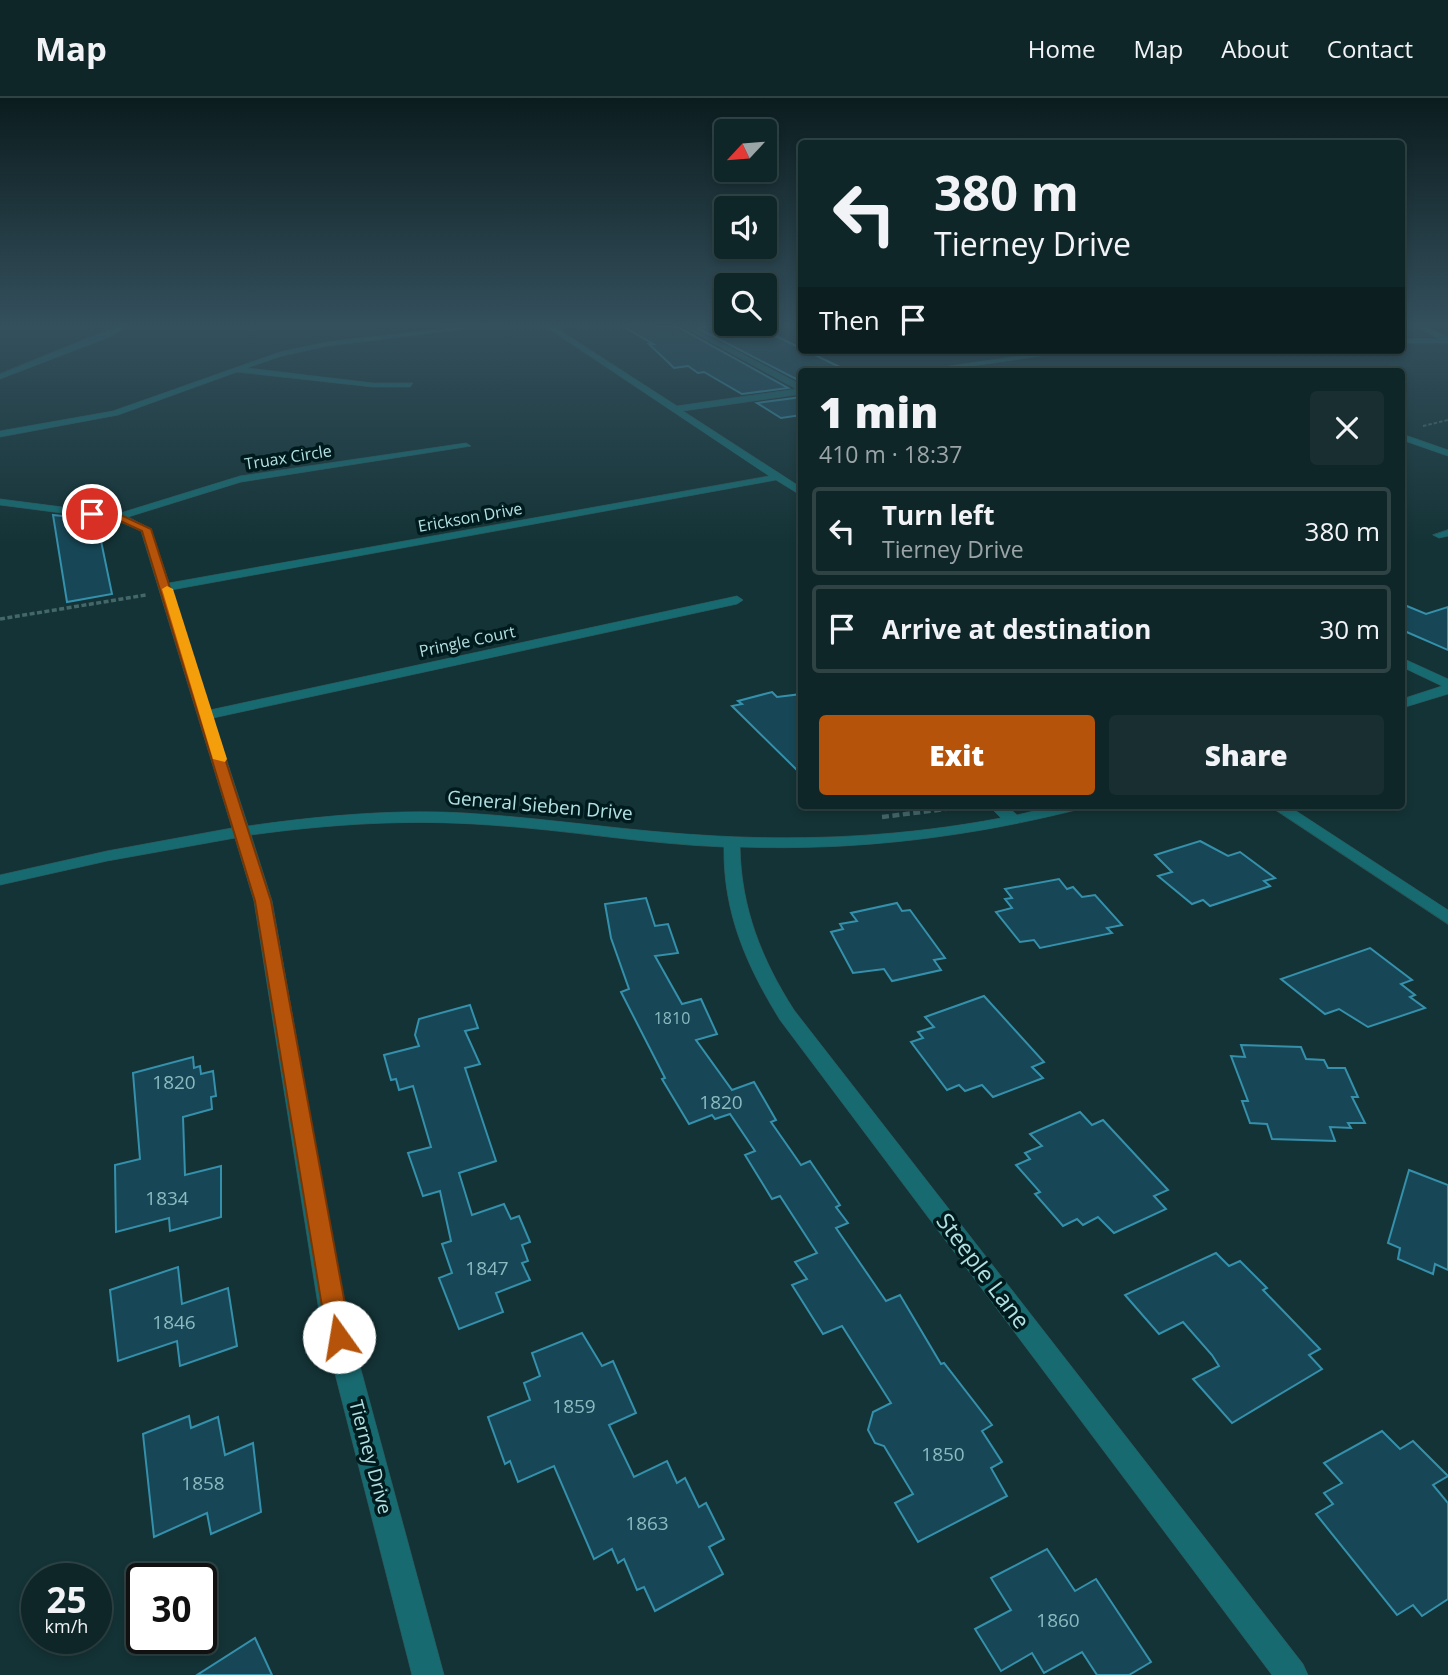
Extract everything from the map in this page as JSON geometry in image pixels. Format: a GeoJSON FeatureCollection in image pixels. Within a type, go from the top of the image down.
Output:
{"type":"FeatureCollection","features":[{"type":"Feature","properties":{"kind":"street"},"geometry":{"type":"LineString","coordinates":[[0,434],[115,413],[158,398]]}},
{"type":"Feature","properties":{"kind":"street"},"geometry":{"type":"LineString","coordinates":[[659,398],[798,490]]}},
{"type":"Feature","properties":{"kind":"street"},"geometry":{"type":"LineString","coordinates":[[676,409],[752,398]]}},
{"type":"Feature","properties":{"kind":"street"},"geometry":{"type":"LineString","coordinates":[[1405,438],[1448,453]]}},
{"type":"Feature","properties":{"kind":"street","name":"Truax Circle"},"geometry":{"type":"LineString","coordinates":[[118,517],[240,479],[466,446]]}},
{"type":"Feature","properties":{"kind":"street","name":"Erickson Drive"},"geometry":{"type":"LineString","coordinates":[[167,589],[778,477]]}},
{"type":"Feature","properties":{"kind":"street","name":"Tierney Drive"},"geometry":{"type":"LineString","coordinates":[[0,502],[118,517],[146,529],[243,830],[263,901],[332,1311],[428,1675]]}},
{"type":"Feature","properties":{"kind":"street","name":"Pringle Court"},"geometry":{"type":"LineString","coordinates":[[206,715],[737,600]]}},
{"type":"Feature","properties":{"kind":"street"},"geometry":{"type":"LineString","coordinates":[[1405,664],[1448,686]]}},
{"type":"Feature","properties":{"kind":"street"},"geometry":{"type":"LineString","coordinates":[[1405,703],[1448,686]]}},
{"type":"Feature","properties":{"kind":"street"},"geometry":{"type":"LineString","coordinates":[[1000,809],[1014,821]]}},
{"type":"Feature","properties":{"kind":"street","name":"General Sieben Drive"},"geometry":{"type":"LineString","coordinates":[[0,880],[164,843],[243,830],[340,821],[468,818],[732,842],[873,840],[1014,821],[1061,809]]}},
{"type":"Feature","properties":{"kind":"street"},"geometry":{"type":"LineString","coordinates":[[1282,809],[1448,918]]}},
{"type":"Feature","properties":{"kind":"street","name":"Steeple Lane"},"geometry":{"type":"LineString","coordinates":[[732,842],[730,875],[745,935],[769,988],[787,1016],[1292,1675]]}},
{"type":"Feature","properties":{"kind":"path"},"geometry":{"type":"LineString","coordinates":[[0,619],[167,589]]}},
{"type":"Feature","properties":{"kind":"building"},"geometry":{"type":"Polygon","coordinates":[[[798,398],[798,416],[781,418],[757,403],[798,398]]]}},
{"type":"Feature","properties":{"kind":"building"},"geometry":{"type":"Polygon","coordinates":[[[53,515],[72,517],[78,539],[100,536],[112,594],[67,602],[53,515]]]}},
{"type":"Feature","properties":{"kind":"building"},"geometry":{"type":"Polygon","coordinates":[[[1405,605],[1426,614],[1448,607],[1448,650],[1405,631],[1405,605]]]}},
{"type":"Feature","properties":{"kind":"building"},"geometry":{"type":"Polygon","coordinates":[[[772,692],[777,697],[798,694],[798,771],[732,706],[742,704],[738,701],[772,692]]]}},
{"type":"Feature","properties":{"kind":"building"},"geometry":{"type":"Polygon","coordinates":[[[1200,841],[1228,856],[1240,852],[1275,878],[1264,881],[1270,886],[1210,906],[1203,900],[1192,904],[1158,876],[1172,872],[1155,855],[1200,841]]]}},
{"type":"Feature","properties":{"kind":"building"},"geometry":{"type":"Polygon","coordinates":[[[1059,879],[1067,889],[1073,887],[1082,897],[1095,895],[1122,925],[1107,928],[1112,933],[1040,948],[1034,940],[1020,942],[996,912],[1012,908],[1005,899],[1012,898],[1005,889],[1059,879]]]}},
{"type":"Feature","properties":{"kind":"building"},"geometry":{"type":"Polygon","coordinates":[[[646,898],[655,926],[668,924],[678,953],[655,956],[682,1004],[701,999],[717,1034],[696,1040],[732,1090],[754,1082],[776,1120],[771,1122],[801,1165],[810,1161],[840,1205],[836,1207],[848,1223],[836,1228],[886,1301],[900,1295],[941,1364],[944,1363],[992,1425],[982,1431],[1002,1462],[991,1468],[1007,1496],[918,1542],[895,1503],[913,1494],[884,1446],[875,1443],[868,1430],[873,1412],[891,1403],[842,1326],[823,1334],[792,1285],[807,1279],[795,1262],[817,1253],[780,1196],[772,1199],[745,1155],[755,1151],[730,1114],[715,1119],[712,1115],[689,1124],[662,1079],[665,1078],[621,992],[629,989],[611,938],[605,904],[646,898]]]}},
{"type":"Feature","properties":{"kind":"building"},"geometry":{"type":"Polygon","coordinates":[[[897,903],[902,911],[910,910],[945,958],[934,960],[941,970],[892,981],[884,969],[853,973],[831,932],[843,929],[840,924],[857,921],[851,913],[897,903]]]}},
{"type":"Feature","properties":{"kind":"building"},"geometry":{"type":"Polygon","coordinates":[[[1370,948],[1412,980],[1401,984],[1415,995],[1410,997],[1425,1008],[1368,1027],[1339,1009],[1325,1014],[1281,979],[1370,948]]]}},
{"type":"Feature","properties":{"kind":"building"},"geometry":{"type":"Polygon","coordinates":[[[984,996],[1044,1062],[1032,1067],[1043,1078],[993,1097],[982,1085],[965,1091],[959,1085],[947,1090],[911,1042],[923,1038],[918,1032],[934,1027],[925,1017],[984,996]]]}},
{"type":"Feature","properties":{"kind":"building"},"geometry":{"type":"Polygon","coordinates":[[[470,1005],[478,1028],[465,1031],[480,1064],[465,1068],[496,1161],[459,1173],[472,1215],[504,1204],[511,1219],[519,1216],[530,1242],[522,1245],[528,1261],[522,1263],[530,1280],[496,1293],[503,1312],[459,1329],[439,1278],[452,1273],[442,1244],[451,1241],[440,1191],[423,1196],[408,1153],[431,1147],[413,1086],[399,1090],[396,1079],[391,1080],[384,1055],[419,1046],[415,1035],[419,1019],[470,1005]]]}},
{"type":"Feature","properties":{"kind":"building"},"geometry":{"type":"Polygon","coordinates":[[[1241,1045],[1301,1047],[1306,1059],[1324,1060],[1328,1068],[1345,1068],[1358,1097],[1352,1097],[1365,1123],[1348,1123],[1351,1128],[1330,1127],[1335,1141],[1272,1139],[1267,1124],[1250,1123],[1242,1101],[1248,1101],[1231,1056],[1245,1057],[1241,1045]]]}},
{"type":"Feature","properties":{"kind":"building"},"geometry":{"type":"Polygon","coordinates":[[[193,1057],[194,1068],[200,1066],[201,1074],[213,1071],[216,1096],[211,1097],[212,1109],[183,1117],[185,1175],[221,1166],[221,1217],[170,1231],[169,1218],[116,1232],[115,1165],[140,1159],[133,1073],[193,1057]]]}},
{"type":"Feature","properties":{"kind":"building"},"geometry":{"type":"Polygon","coordinates":[[[1080,1112],[1092,1125],[1103,1120],[1168,1190],[1154,1196],[1166,1209],[1114,1233],[1098,1217],[1083,1225],[1077,1219],[1063,1226],[1035,1194],[1040,1192],[1016,1165],[1030,1159],[1025,1153],[1042,1146],[1030,1134],[1080,1112]]]}},
{"type":"Feature","properties":{"kind":"building"},"geometry":{"type":"Polygon","coordinates":[[[1409,1170],[1448,1185],[1448,1270],[1435,1264],[1433,1274],[1398,1259],[1400,1248],[1388,1243],[1409,1170]]]}},
{"type":"Feature","properties":{"kind":"building"},"geometry":{"type":"Polygon","coordinates":[[[1216,1253],[1229,1266],[1240,1261],[1267,1288],[1263,1290],[1320,1349],[1309,1355],[1322,1369],[1232,1423],[1193,1379],[1219,1366],[1212,1355],[1183,1322],[1159,1334],[1125,1295],[1216,1253]]]}},
{"type":"Feature","properties":{"kind":"building"},"geometry":{"type":"Polygon","coordinates":[[[178,1267],[182,1304],[228,1288],[237,1346],[180,1366],[177,1341],[118,1361],[110,1290],[178,1267]]]}},
{"type":"Feature","properties":{"kind":"building"},"geometry":{"type":"Polygon","coordinates":[[[582,1333],[602,1366],[613,1361],[636,1413],[609,1425],[634,1477],[667,1461],[677,1483],[685,1478],[699,1507],[706,1503],[724,1539],[709,1547],[723,1574],[655,1611],[644,1587],[637,1590],[624,1559],[618,1563],[612,1549],[594,1559],[554,1466],[518,1482],[510,1461],[505,1464],[488,1417],[530,1400],[524,1383],[540,1376],[532,1353],[582,1333]]]}},
{"type":"Feature","properties":{"kind":"building"},"geometry":{"type":"Polygon","coordinates":[[[189,1416],[191,1428],[218,1417],[225,1455],[253,1443],[261,1512],[211,1534],[207,1513],[154,1537],[143,1434],[189,1416]]]}},
{"type":"Feature","properties":{"kind":"building"},"geometry":{"type":"Polygon","coordinates":[[[1382,1431],[1400,1449],[1413,1441],[1448,1476],[1433,1485],[1448,1503],[1448,1599],[1422,1616],[1413,1605],[1397,1615],[1316,1514],[1333,1504],[1324,1493],[1342,1483],[1324,1463],[1382,1431]]]}},
{"type":"Feature","properties":{"kind":"building"},"geometry":{"type":"Polygon","coordinates":[[[1047,1549],[1075,1591],[1096,1579],[1151,1662],[1129,1675],[1097,1675],[1082,1652],[1044,1673],[1032,1653],[1001,1671],[975,1629],[1011,1610],[991,1578],[1047,1549]]]}},
{"type":"Feature","properties":{"kind":"building"},"geometry":{"type":"Polygon","coordinates":[[[255,1638],[272,1675],[197,1675],[255,1638]]]}},
{"type":"Feature","properties":{"kind":"slow traffic"},"geometry":{"type":"LineString","coordinates":[[167,589],[220,759]]}},
{"type":"Feature","properties":{"kind":"route"},"geometry":{"type":"LineString","coordinates":[[92,514],[118,517],[146,529],[167,587],[243,830],[263,901],[280,986],[332,1311],[339,1337]]}}]}
